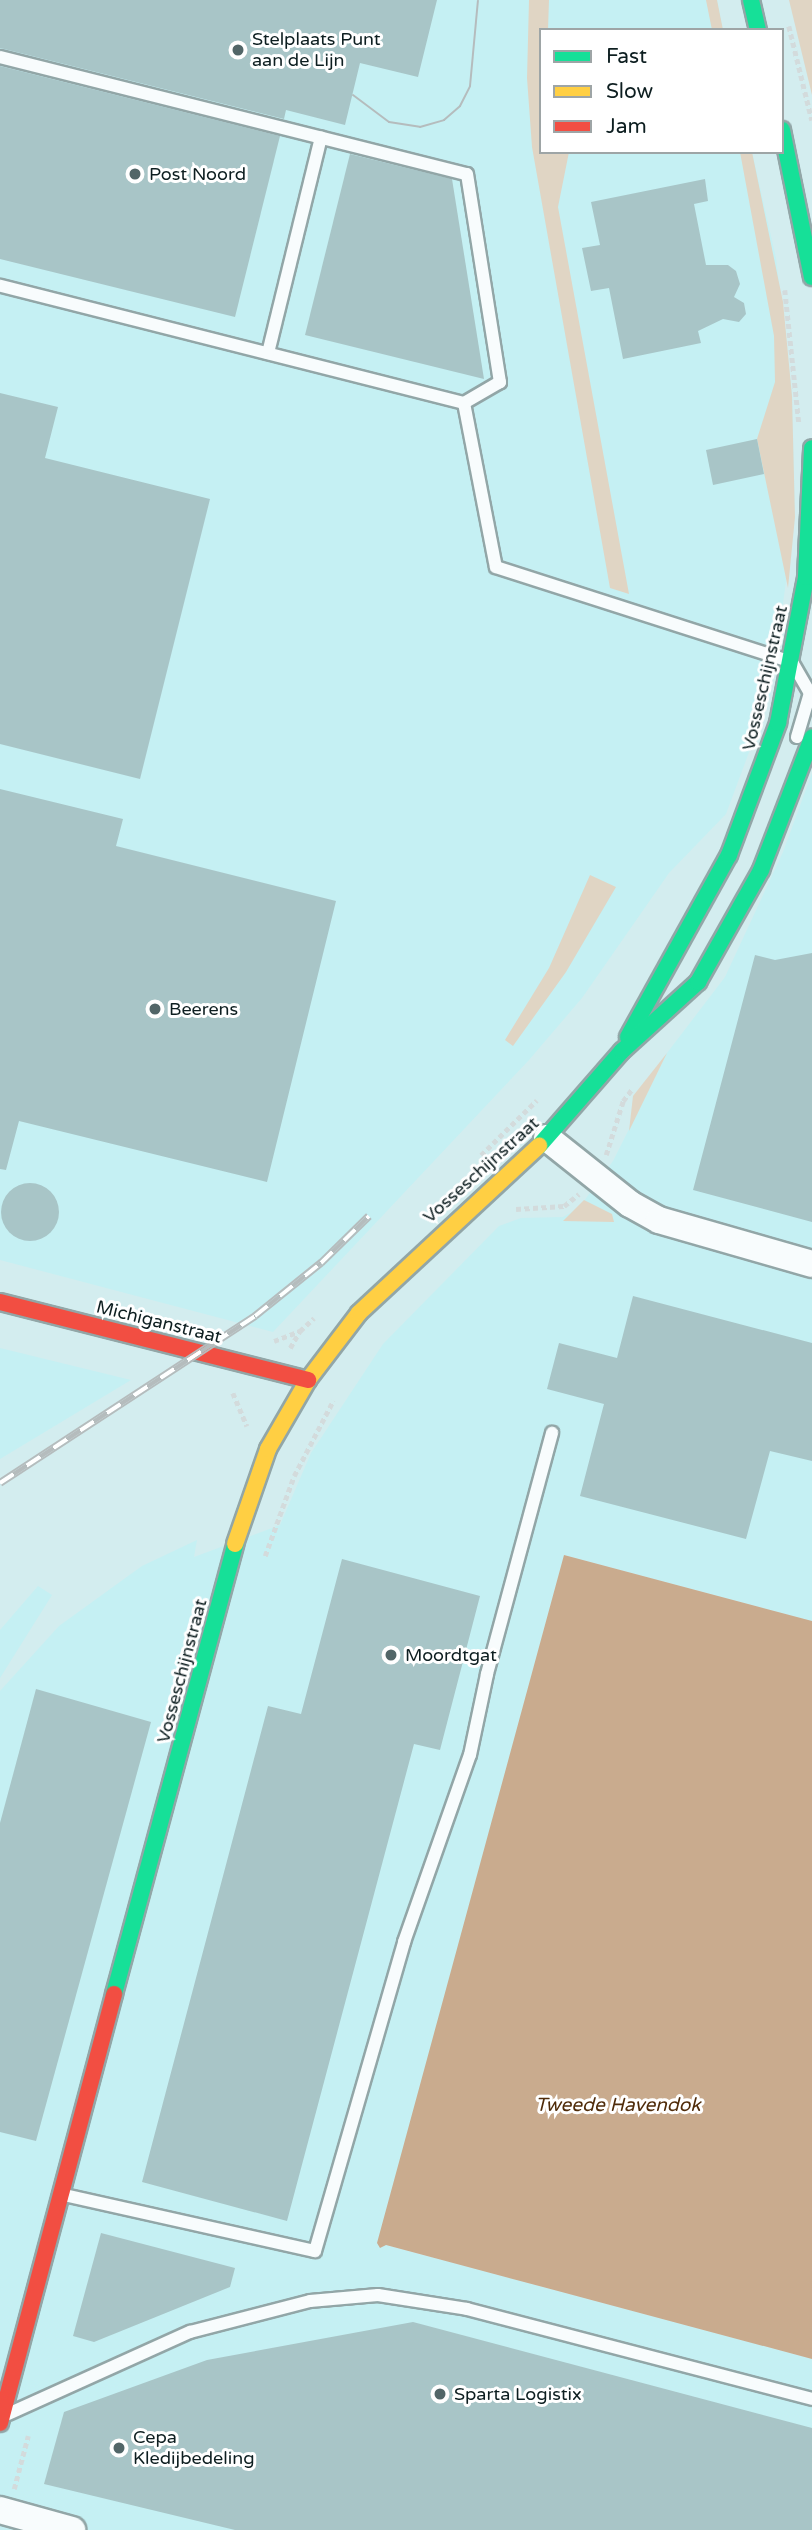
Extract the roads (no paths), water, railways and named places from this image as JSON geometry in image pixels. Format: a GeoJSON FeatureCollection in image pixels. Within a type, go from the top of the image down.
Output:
{"type":"FeatureCollection","features":[{"type":"Feature","properties":{"kind":"street"},"geometry":{"type":"LineString","coordinates":[[751,0],[758,28]]}},
{"type":"Feature","properties":{"kind":"street"},"geometry":{"type":"LineString","coordinates":[[784,140],[812,277]]}},
{"type":"Feature","properties":{"kind":"street","name":"Vosseschijnstraat"},"geometry":{"type":"LineString","coordinates":[[622,1051],[729,855],[774,736],[797,659],[809,552],[812,448]]}},
{"type":"Feature","properties":{"kind":"street","name":"Vosseschijnstraat"},"geometry":{"type":"LineString","coordinates":[[1,2420],[238,1531],[268,1449],[308,1380],[336,1339],[393,1277],[547,1138],[622,1051],[698,982],[743,906],[783,820],[812,738]]}},
{"type":"Feature","properties":{"kind":"street"},"geometry":{"type":"LineString","coordinates":[[547,1138],[659,1220],[812,1264]]}},
{"type":"Feature","properties":{"kind":"street","name":"Michiganstraat"},"geometry":{"type":"LineString","coordinates":[[0,1302],[308,1380]]}},
{"type":"Feature","properties":{"kind":"street"},"geometry":{"type":"LineString","coordinates":[[4,2511],[72,2530]]}},
{"type":"Feature","properties":{"kind":"lane"},"geometry":{"type":"LineString","coordinates":[[0,57],[467,174],[500,382],[464,402],[0,286]]}},
{"type":"Feature","properties":{"kind":"lane"},"geometry":{"type":"LineString","coordinates":[[268,353],[321,137]]}},
{"type":"Feature","properties":{"kind":"lane"},"geometry":{"type":"LineString","coordinates":[[464,402],[496,568],[797,659],[810,692],[783,786],[783,820]]}},
{"type":"Feature","properties":{"kind":"lane"},"geometry":{"type":"LineString","coordinates":[[61,2194],[315,2251],[404,1942],[470,1755],[487,1674],[552,1433]]}},
{"type":"Feature","properties":{"kind":"lane"},"geometry":{"type":"LineString","coordinates":[[1,2420],[38,2400],[190,2332],[230,2319],[310,2301],[378,2295],[467,2309],[812,2399]]}},
{"type":"Feature","properties":{"kind":"water","name":"Tweede Havendok"},"geometry":{"type":"Polygon","coordinates":[[[564,1555],[812,1621],[812,2359],[386,2245],[380,2248],[377,2243],[564,1555]]]}},
{"type":"Feature","properties":{"kind":"tram line"},"geometry":{"type":"LineString","coordinates":[[353,95],[389,122],[420,127],[444,120],[460,106],[470,86],[478,0]]}},
{"type":"Feature","properties":{"kind":"railway"},"geometry":{"type":"LineString","coordinates":[[0,1483],[255,1316],[321,1263],[369,1216]]}},
{"type":"Feature","properties":{"kind":"place","name":"Stelplaats Punt aan de Lijn"},"geometry":{"type":"Point","coordinates":[238,50]}},
{"type":"Feature","properties":{"kind":"place","name":"Post Noord"},"geometry":{"type":"Point","coordinates":[135,174]}},
{"type":"Feature","properties":{"kind":"place","name":"Beerens"},"geometry":{"type":"Point","coordinates":[155,1009]}},
{"type":"Feature","properties":{"kind":"place","name":"Moordtgat"},"geometry":{"type":"Point","coordinates":[391,1655]}},
{"type":"Feature","properties":{"kind":"place","name":"Sparta Logistix"},"geometry":{"type":"Point","coordinates":[440,2394]}},
{"type":"Feature","properties":{"kind":"place","name":"Cepa Kledijbedeling"},"geometry":{"type":"Point","coordinates":[119,2448]}}]}
